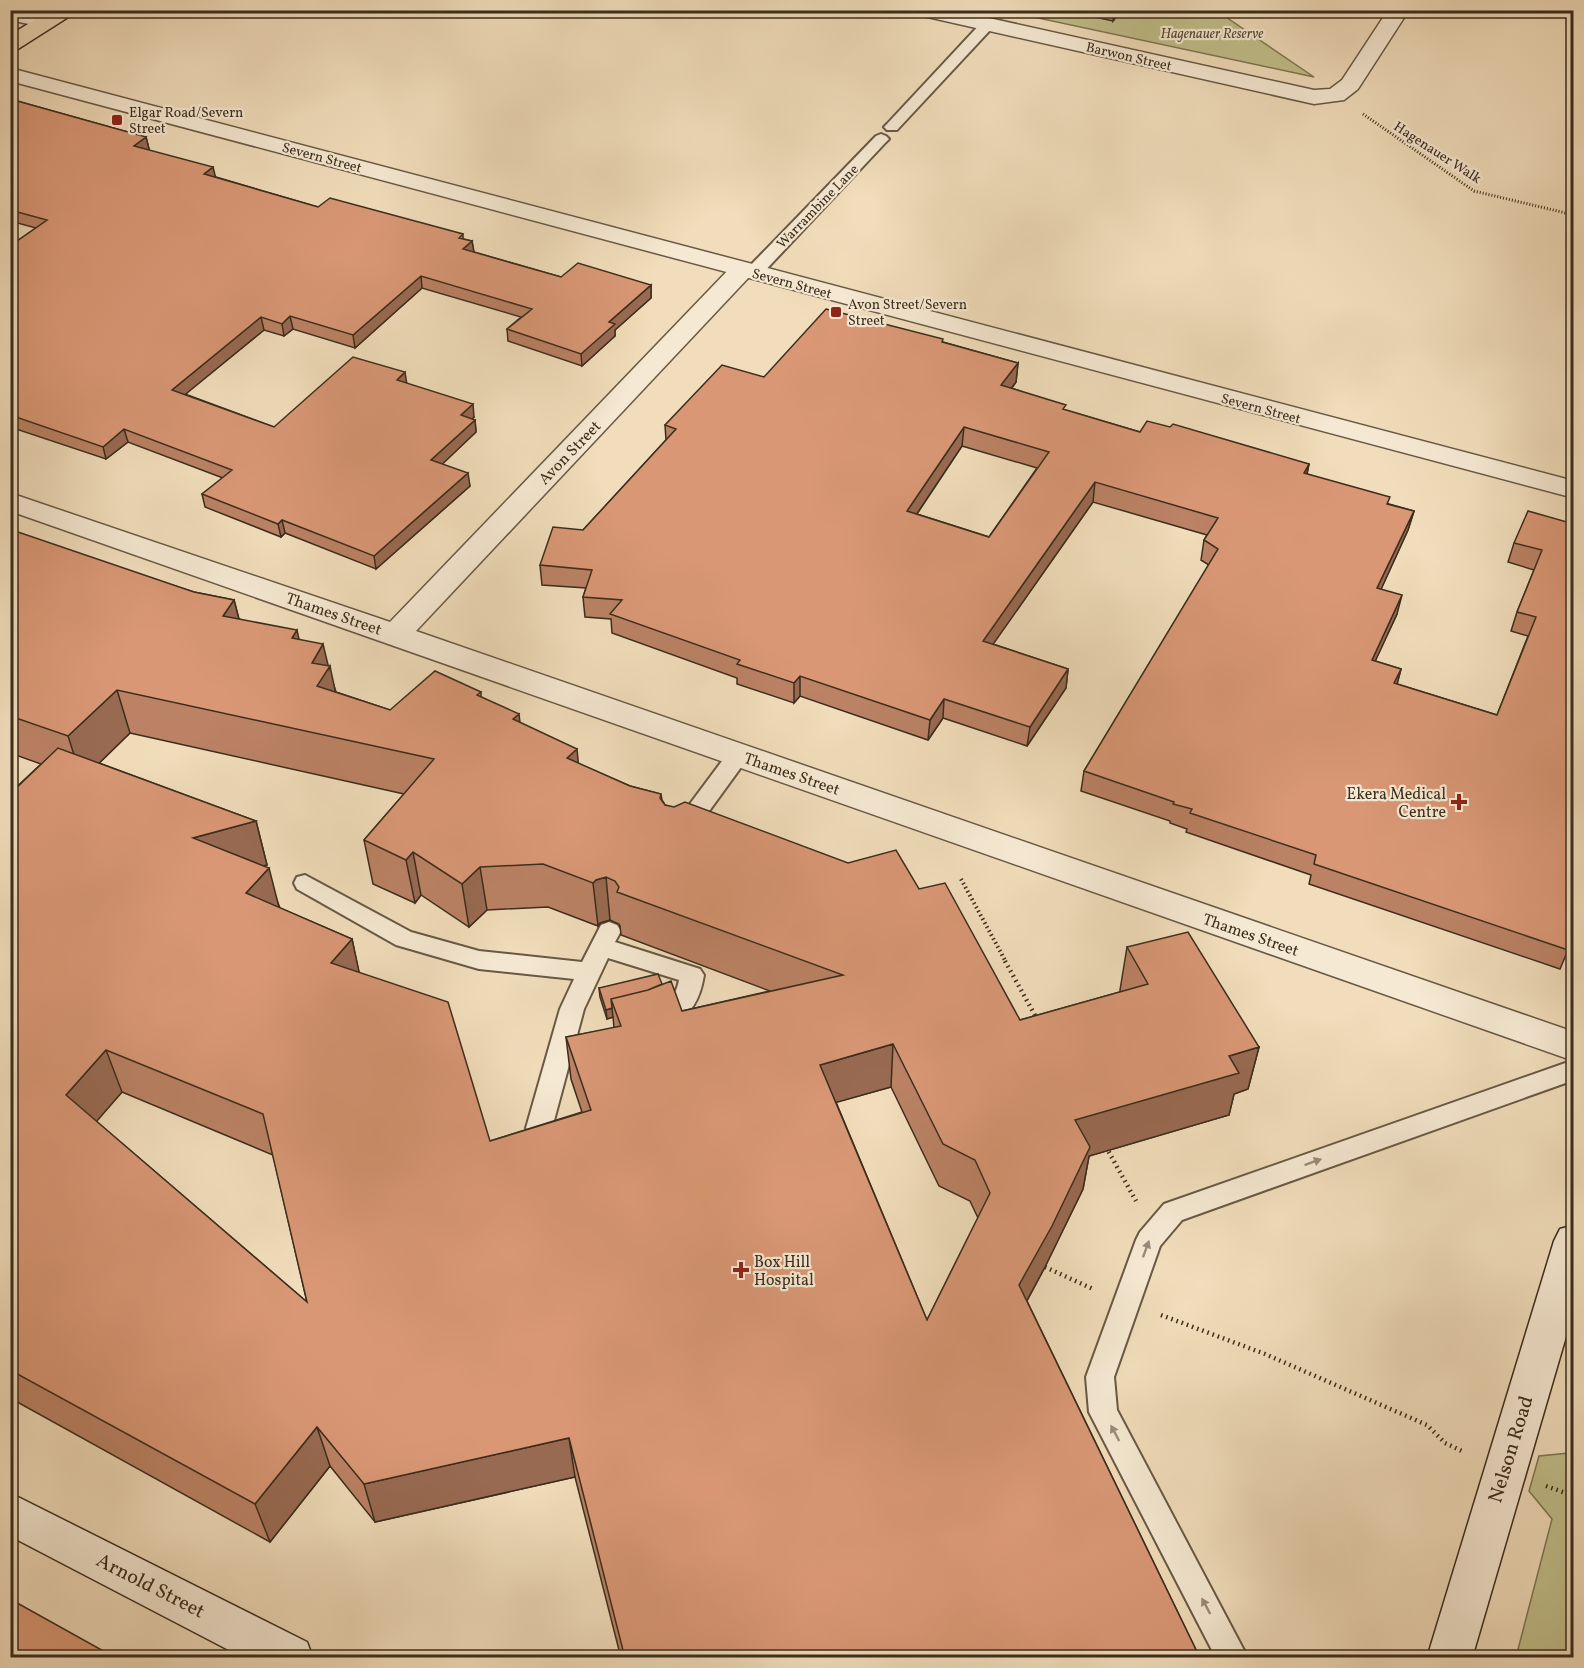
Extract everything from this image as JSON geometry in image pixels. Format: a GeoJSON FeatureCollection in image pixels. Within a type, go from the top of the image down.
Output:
{"type":"FeatureCollection","features":[{"type":"Feature","properties":{"kind":"main road"},"geometry":{"type":"LineString","coordinates":[[10,44],[66,10]]}},
{"type":"Feature","properties":{"kind":"street","name":"Barwon Street"},"geometry":{"type":"LineString","coordinates":[[923,10],[1314,97],[1336,95]]}},
{"type":"Feature","properties":{"kind":"street"},"geometry":{"type":"LineString","coordinates":[[1336,95],[1350,84],[1399,10]]}},
{"type":"Feature","properties":{"kind":"street"},"geometry":{"type":"LineString","coordinates":[[10,14],[47,22]]}},
{"type":"Feature","properties":{"kind":"street","name":"Severn Street"},"geometry":{"type":"LineString","coordinates":[[10,74],[1574,490]]}},
{"type":"Feature","properties":{"kind":"street","name":"Avon Street"},"geometry":{"type":"LineString","coordinates":[[396,634],[747,271]]}},
{"type":"Feature","properties":{"kind":"street","name":"Thames Street"},"geometry":{"type":"LineString","coordinates":[[10,501],[1574,1047]]}},
{"type":"Feature","properties":{"kind":"street","name":"Nelson Road"},"geometry":{"type":"LineString","coordinates":[[1449,1658],[1574,1241]]}},
{"type":"Feature","properties":{"kind":"street","name":"Arnold Street"},"geometry":{"type":"LineString","coordinates":[[10,1513],[291,1658]]}},
{"type":"Feature","properties":{"kind":"lane","name":"Warrambine Lane"},"geometry":{"type":"LineString","coordinates":[[747,271],[886,133],[988,24]]}},
{"type":"Feature","properties":{"kind":"lane"},"geometry":{"type":"LineString","coordinates":[[676,840],[739,754]]}},
{"type":"Feature","properties":{"kind":"lane"},"geometry":{"type":"LineString","coordinates":[[305,883],[404,939],[479,960],[589,972]]}},
{"type":"Feature","properties":{"kind":"lane"},"geometry":{"type":"LineString","coordinates":[[539,1128],[572,1009],[605,939],[692,975],[688,998],[670,1014],[631,1024]]}},
{"type":"Feature","properties":{"kind":"lane"},"geometry":{"type":"LineString","coordinates":[[563,1038],[592,1033]]}},
{"type":"Feature","properties":{"kind":"lane"},"geometry":{"type":"LineString","coordinates":[[1233,1658],[1103,1412],[1100,1377],[1149,1240],[1173,1212],[1574,1070]]}},
{"type":"Feature","properties":{"kind":"path","name":"Hagenauer Walk"},"geometry":{"type":"LineString","coordinates":[[1336,95],[1473,191],[1574,215]]}},
{"type":"Feature","properties":{"kind":"path"},"geometry":{"type":"LineString","coordinates":[[961,879],[1040,1025]]}},
{"type":"Feature","properties":{"kind":"path"},"geometry":{"type":"LineString","coordinates":[[1102,1140],[1139,1207]]}},
{"type":"Feature","properties":{"kind":"path"},"geometry":{"type":"LineString","coordinates":[[1192,1327],[1265,1354],[1427,1425],[1444,1443],[1504,1469]]}},
{"type":"Feature","properties":{"kind":"green space","name":"Hagenauer Reserve"},"geometry":{"type":"Polygon","coordinates":[[[1006,11],[1217,11],[1314,77],[1006,11]]]}},
{"type":"Feature","properties":{"kind":"green space"},"geometry":{"type":"Polygon","coordinates":[[[1573,1436],[1573,1657],[1516,1657],[1552,1519],[1529,1491],[1539,1456],[1569,1453],[1573,1436]]]}},
{"type":"Feature","properties":{"kind":"building"},"geometry":{"type":"Polygon","coordinates":[[[10,99],[146,137],[134,146],[213,167],[204,174],[318,207],[330,198],[463,234],[459,238],[472,241],[463,249],[561,277],[578,263],[651,285],[609,322],[615,324],[581,354],[507,329],[532,309],[421,276],[353,335],[290,316],[282,324],[261,317],[172,390],[274,427],[353,357],[405,372],[397,380],[473,404],[461,415],[475,420],[431,460],[468,473],[374,556],[282,520],[278,524],[202,494],[232,470],[124,429],[103,447],[10,415],[10,246],[47,220],[10,210],[10,99]]]}},
{"type":"Feature","properties":{"kind":"building"},"geometry":{"type":"Polygon","coordinates":[[[826,309],[943,339],[942,342],[1018,363],[1001,385],[1066,405],[1063,409],[1140,432],[1147,421],[1170,427],[1173,424],[1309,464],[1304,473],[1390,497],[1387,504],[1414,511],[1377,588],[1402,595],[1372,660],[1401,669],[1394,683],[1497,715],[1536,617],[1517,612],[1542,550],[1514,543],[1528,511],[1574,524],[1574,933],[1568,950],[1314,864],[1316,855],[1190,813],[1192,809],[1084,771],[1218,549],[1204,540],[1218,518],[1095,482],[983,641],[1068,669],[1030,727],[944,699],[930,720],[800,676],[794,683],[737,664],[740,660],[610,614],[622,600],[583,597],[592,570],[540,565],[553,527],[583,530],[676,429],[665,425],[722,365],[764,377],[826,309]],[[964,427],[907,511],[989,537],[1049,452],[964,427]]]}},
{"type":"Feature","properties":{"kind":"building","name":"Box Hill Hospital"},"geometry":{"type":"Polygon","coordinates":[[[15,531],[194,592],[234,600],[223,616],[297,630],[292,638],[323,644],[312,663],[330,666],[317,686],[390,710],[435,671],[481,692],[477,695],[519,714],[513,719],[577,749],[567,758],[630,786],[661,794],[660,798],[665,805],[674,807],[685,802],[848,863],[896,850],[919,889],[945,883],[1020,1020],[1148,984],[1127,947],[1188,932],[1259,1047],[1229,1056],[1239,1073],[1075,1120],[1090,1147],[1052,1226],[1019,1285],[1200,1658],[625,1658],[569,1438],[364,1484],[317,1427],[255,1504],[10,1370],[10,794],[58,748],[256,821],[193,838],[269,868],[246,893],[352,939],[331,963],[448,1002],[490,1141],[591,1110],[566,1037],[621,1026],[611,999],[648,990],[671,981],[682,1011],[843,975],[617,892],[619,887],[615,881],[606,877],[593,883],[543,864],[480,867],[462,884],[413,852],[406,860],[364,840],[434,759],[117,690],[68,736],[10,716],[10,535],[15,531]],[[893,1044],[820,1065],[927,1320],[990,1193],[975,1160],[943,1144],[893,1044]],[[106,1050],[66,1095],[307,1302],[263,1114],[106,1050]]]}},
{"type":"Feature","properties":{"kind":"building"},"geometry":{"type":"Polygon","coordinates":[[[658,974],[662,984],[648,990],[611,999],[612,1008],[606,1010],[599,988],[658,974]]]}},
{"type":"Feature","properties":{"kind":"building"},"geometry":{"type":"Polygon","coordinates":[[[10,1599],[116,1658],[10,1658],[10,1599]]]}},
{"type":"Feature","properties":{"kind":"place","name":"Elgar Road/Severn Street"},"geometry":{"type":"Point","coordinates":[117,120]}},
{"type":"Feature","properties":{"kind":"place","name":"Avon Street/Severn Street"},"geometry":{"type":"Point","coordinates":[836,312]}},
{"type":"Feature","properties":{"kind":"place","name":"Ekera Medical Centre"},"geometry":{"type":"Point","coordinates":[1459,802]}},
{"type":"Feature","properties":{"kind":"place","name":"Box Hill Hospital"},"geometry":{"type":"Point","coordinates":[741,1270]}}]}
